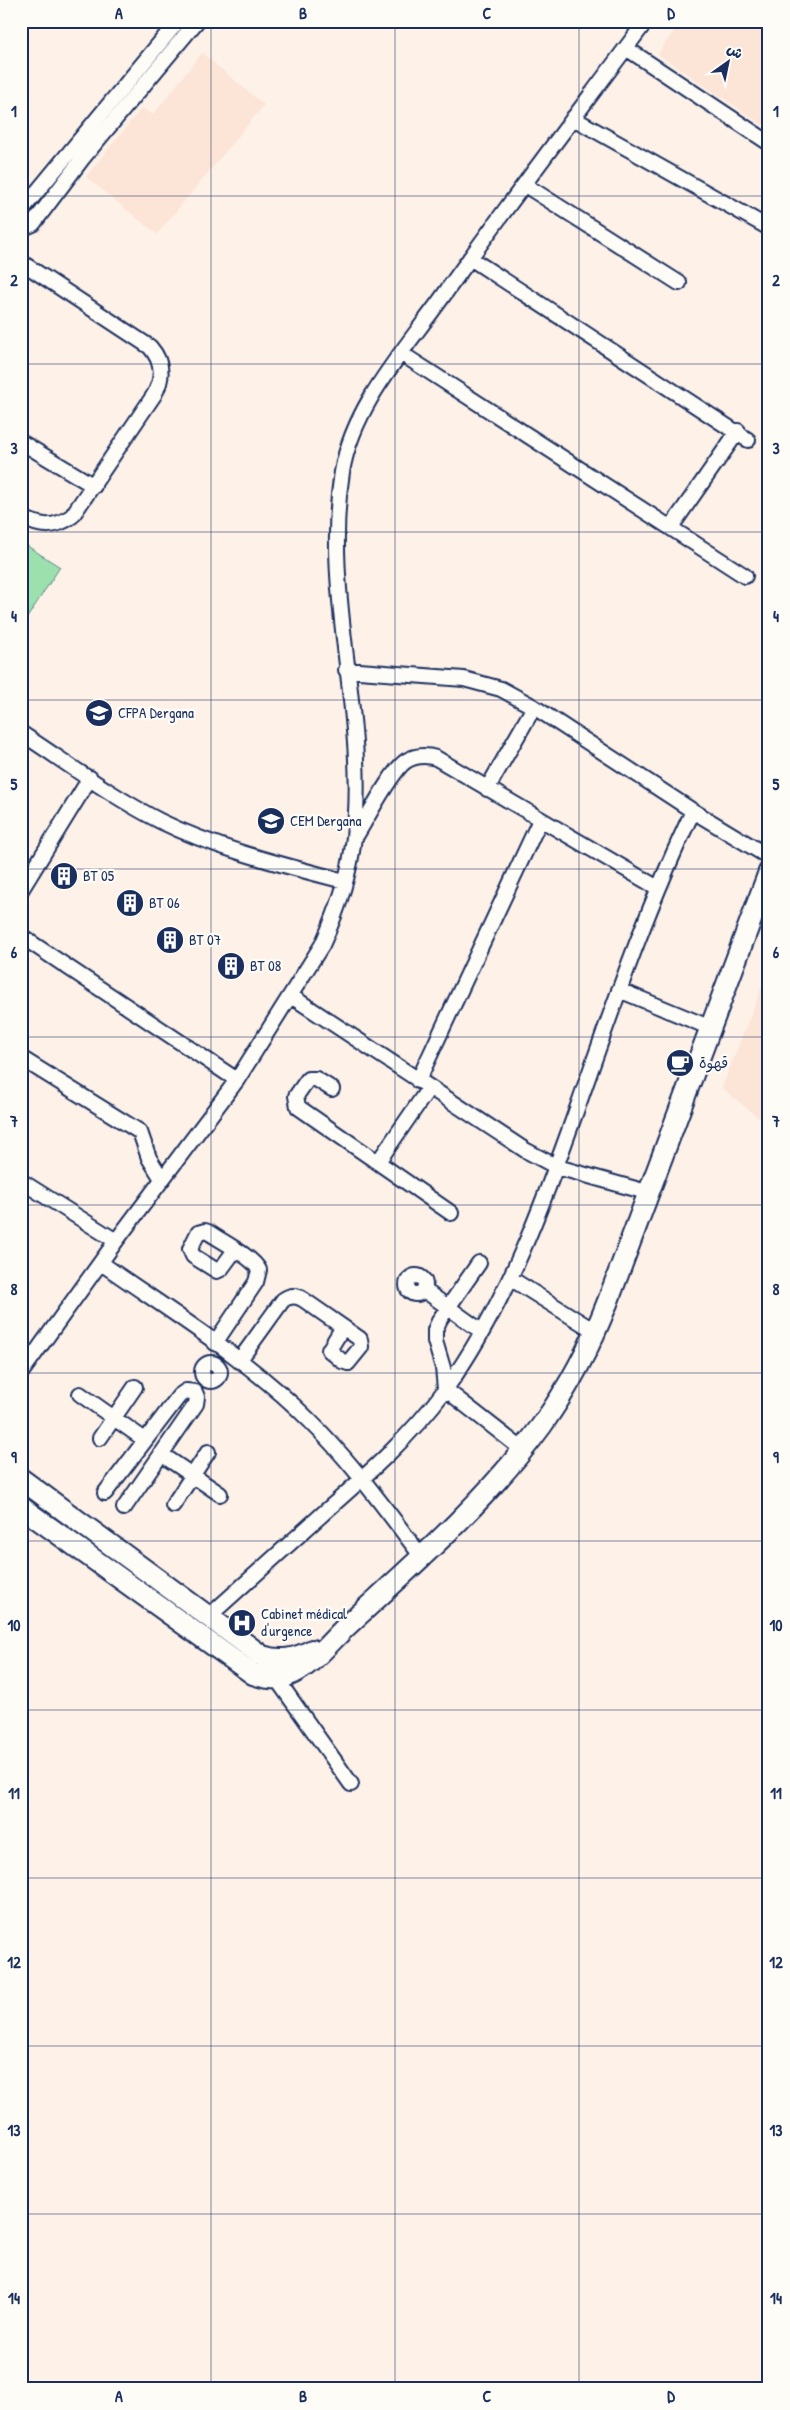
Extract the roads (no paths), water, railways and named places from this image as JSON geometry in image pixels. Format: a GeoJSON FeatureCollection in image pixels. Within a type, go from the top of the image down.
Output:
{"type":"FeatureCollection","features":[{"type":"Feature","properties":{"kind":"street"},"geometry":{"type":"LineString","coordinates":[[21,211],[178,21]]}},
{"type":"Feature","properties":{"kind":"street"},"geometry":{"type":"LineString","coordinates":[[21,229],[33,224],[82,159],[197,21]]}},
{"type":"Feature","properties":{"kind":"street"},"geometry":{"type":"LineString","coordinates":[[21,1373],[116,1241],[237,1080],[322,945],[334,917],[354,839],[357,797],[356,757],[346,670],[338,570],[342,471],[351,438],[361,415],[402,354],[470,258],[646,21]]}},
{"type":"Feature","properties":{"kind":"street"},"geometry":{"type":"LineString","coordinates":[[626,48],[769,143]]}},
{"type":"Feature","properties":{"kind":"street"},"geometry":{"type":"LineString","coordinates":[[573,118],[769,228]]}},
{"type":"Feature","properties":{"kind":"street"},"geometry":{"type":"LineString","coordinates":[[525,185],[679,283]]}},
{"type":"Feature","properties":{"kind":"street"},"geometry":{"type":"LineString","coordinates":[[470,258],[743,436],[671,527]]}},
{"type":"Feature","properties":{"kind":"street"},"geometry":{"type":"LineString","coordinates":[[21,262],[150,347],[161,365],[159,386],[94,486],[72,516],[63,523],[51,526],[40,525],[21,516]]}},
{"type":"Feature","properties":{"kind":"street"},"geometry":{"type":"LineString","coordinates":[[402,354],[745,576]]}},
{"type":"Feature","properties":{"kind":"street"},"geometry":{"type":"LineString","coordinates":[[21,442],[94,486]]}},
{"type":"Feature","properties":{"kind":"street"},"geometry":{"type":"LineString","coordinates":[[346,670],[464,679],[501,689],[534,707],[693,811],[769,856]]}},
{"type":"Feature","properties":{"kind":"street"},"geometry":{"type":"LineString","coordinates":[[487,789],[534,707]]}},
{"type":"Feature","properties":{"kind":"street"},"geometry":{"type":"LineString","coordinates":[[21,733],[141,811],[182,831],[250,854],[344,881]]}},
{"type":"Feature","properties":{"kind":"street"},"geometry":{"type":"LineString","coordinates":[[354,839],[400,767],[413,758],[429,756],[436,758],[658,888]]}},
{"type":"Feature","properties":{"kind":"street"},"geometry":{"type":"LineString","coordinates":[[21,890],[90,778]]}},
{"type":"Feature","properties":{"kind":"street"},"geometry":{"type":"LineString","coordinates":[[208,1617],[402,1441],[445,1389],[481,1331],[510,1278],[557,1167],[619,990],[658,888],[693,811]]}},
{"type":"Feature","properties":{"kind":"street"},"geometry":{"type":"LineString","coordinates":[[378,1162],[423,1084],[540,820]]}},
{"type":"Feature","properties":{"kind":"street"},"geometry":{"type":"LineString","coordinates":[[21,1507],[254,1674],[276,1678],[286,1676],[320,1654],[336,1636],[422,1557],[497,1480],[523,1450],[562,1395],[596,1332],[650,1193],[769,872]]}},
{"type":"Feature","properties":{"kind":"street"},"geometry":{"type":"LineString","coordinates":[[21,936],[237,1080]]}},
{"type":"Feature","properties":{"kind":"street"},"geometry":{"type":"LineString","coordinates":[[619,990],[712,1028]]}},
{"type":"Feature","properties":{"kind":"street"},"geometry":{"type":"LineString","coordinates":[[291,996],[525,1150],[557,1167],[650,1193]]}},
{"type":"Feature","properties":{"kind":"street"},"geometry":{"type":"LineString","coordinates":[[21,1058],[140,1132],[149,1158],[162,1179]]}},
{"type":"Feature","properties":{"kind":"street"},"geometry":{"type":"LineString","coordinates":[[332,1089],[316,1079],[308,1079],[296,1096],[298,1107],[451,1213]]}},
{"type":"Feature","properties":{"kind":"street"},"geometry":{"type":"LineString","coordinates":[[21,1181],[116,1241]]}},
{"type":"Feature","properties":{"kind":"street"},"geometry":{"type":"LineString","coordinates":[[195,1392],[204,1378],[210,1381],[216,1379],[220,1371],[217,1365],[221,1347],[258,1278],[259,1270],[255,1264],[234,1250]]}},
{"type":"Feature","properties":{"kind":"street"},"geometry":{"type":"LineString","coordinates":[[101,1262],[221,1347],[308,1419],[362,1479],[422,1557]]}},
{"type":"Feature","properties":{"kind":"street"},"geometry":{"type":"LineString","coordinates":[[479,1264],[437,1324],[434,1336],[443,1368],[445,1389],[523,1450]]}},
{"type":"Feature","properties":{"kind":"street"},"geometry":{"type":"LineString","coordinates":[[510,1278],[596,1332]]}},
{"type":"Feature","properties":{"kind":"street"},"geometry":{"type":"LineString","coordinates":[[424,1290],[481,1331]]}},
{"type":"Feature","properties":{"kind":"street"},"geometry":{"type":"LineString","coordinates":[[239,1361],[283,1300],[291,1296],[300,1297],[343,1327]]}},
{"type":"Feature","properties":{"kind":"street"},"geometry":{"type":"LineString","coordinates":[[100,1438],[135,1386]]}},
{"type":"Feature","properties":{"kind":"street"},"geometry":{"type":"LineString","coordinates":[[105,1493],[179,1396],[186,1391],[195,1392]]}},
{"type":"Feature","properties":{"kind":"street"},"geometry":{"type":"LineString","coordinates":[[124,1508],[196,1404],[198,1397],[195,1392]]}},
{"type":"Feature","properties":{"kind":"street"},"geometry":{"type":"LineString","coordinates":[[80,1394],[145,1440]]}},
{"type":"Feature","properties":{"kind":"street"},"geometry":{"type":"LineString","coordinates":[[173,1505],[208,1452]]}},
{"type":"Feature","properties":{"kind":"street"},"geometry":{"type":"LineString","coordinates":[[161,1454],[220,1494]]}},
{"type":"Feature","properties":{"kind":"street"},"geometry":{"type":"LineString","coordinates":[[21,1479],[255,1651],[271,1659],[288,1660],[297,1657],[336,1636]]}},
{"type":"Feature","properties":{"kind":"street"},"geometry":{"type":"LineString","coordinates":[[276,1678],[351,1784]]}},
{"type":"Feature","properties":{"kind":"place","name":"CFPA Dergana"},"geometry":{"type":"Point","coordinates":[99,713]}},
{"type":"Feature","properties":{"kind":"place","name":"CEM Dergana"},"geometry":{"type":"Point","coordinates":[271,821]}},
{"type":"Feature","properties":{"kind":"place","name":"BT 05"},"geometry":{"type":"Point","coordinates":[64,876]}},
{"type":"Feature","properties":{"kind":"place","name":"BT 06"},"geometry":{"type":"Point","coordinates":[130,903]}},
{"type":"Feature","properties":{"kind":"place","name":"BT 07"},"geometry":{"type":"Point","coordinates":[170,940]}},
{"type":"Feature","properties":{"kind":"place","name":"BT 08"},"geometry":{"type":"Point","coordinates":[231,966]}},
{"type":"Feature","properties":{"kind":"place","name":"قهوة"},"geometry":{"type":"Point","coordinates":[680,1063]}},
{"type":"Feature","properties":{"kind":"place","name":"Cabinet médical d'urgence"},"geometry":{"type":"Point","coordinates":[242,1623]}}]}
